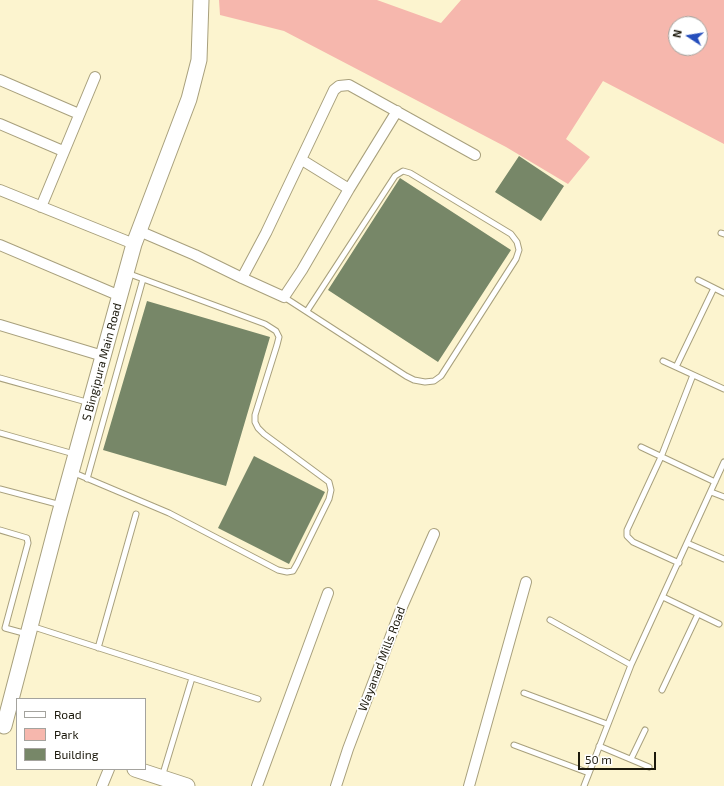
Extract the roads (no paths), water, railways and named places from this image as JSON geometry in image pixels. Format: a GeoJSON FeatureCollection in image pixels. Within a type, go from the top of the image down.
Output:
{"type":"FeatureCollection","features":[{"type":"Feature","properties":{"kind":"street","name":"S Bingipura Main Road"},"geometry":{"type":"LineString","coordinates":[[7,727],[29,630],[126,272],[137,238],[181,121],[198,66],[201,38],[201,0]]}},
{"type":"Feature","properties":{"kind":"street"},"geometry":{"type":"LineString","coordinates":[[41,207],[95,78]]}},
{"type":"Feature","properties":{"kind":"street"},"geometry":{"type":"LineString","coordinates":[[0,80],[79,114]]}},
{"type":"Feature","properties":{"kind":"street"},"geometry":{"type":"LineString","coordinates":[[242,278],[302,160],[334,90],[338,86],[349,85],[475,155]]}},
{"type":"Feature","properties":{"kind":"street"},"geometry":{"type":"LineString","coordinates":[[0,190],[41,207],[195,255],[284,297],[397,111]]}},
{"type":"Feature","properties":{"kind":"street"},"geometry":{"type":"LineString","coordinates":[[0,124],[63,152]]}},
{"type":"Feature","properties":{"kind":"street"},"geometry":{"type":"LineString","coordinates":[[302,160],[350,190]]}},
{"type":"Feature","properties":{"kind":"street"},"geometry":{"type":"LineString","coordinates":[[0,245],[120,296]]}},
{"type":"Feature","properties":{"kind":"street"},"geometry":{"type":"LineString","coordinates":[[0,325],[103,356]]}},
{"type":"Feature","properties":{"kind":"street","name":"Wayanad Mills Road"},"geometry":{"type":"LineString","coordinates":[[336,786],[348,749],[401,609],[434,534]]}},
{"type":"Feature","properties":{"kind":"street"},"geometry":{"type":"LineString","coordinates":[[469,786],[526,582]]}},
{"type":"Feature","properties":{"kind":"street"},"geometry":{"type":"LineString","coordinates":[[257,786],[328,593]]}},
{"type":"Feature","properties":{"kind":"street"},"geometry":{"type":"LineString","coordinates":[[102,786],[109,770]]}},
{"type":"Feature","properties":{"kind":"street"},"geometry":{"type":"LineString","coordinates":[[138,770],[187,786]]}},
{"type":"Feature","properties":{"kind":"lane"},"geometry":{"type":"LineString","coordinates":[[284,297],[406,376],[414,380],[425,382],[434,381],[441,376],[516,258],[519,250],[517,242],[511,234],[410,173],[403,171],[395,176],[307,311]]}},
{"type":"Feature","properties":{"kind":"lane"},"geometry":{"type":"LineString","coordinates":[[71,472],[169,513],[278,570],[287,572],[293,571],[330,499],[332,490],[328,482],[264,434],[258,428],[256,422],[255,415],[277,345],[278,337],[276,331],[265,324],[126,272]]}},
{"type":"Feature","properties":{"kind":"lane"},"geometry":{"type":"LineString","coordinates":[[88,479],[143,279]]}},
{"type":"Feature","properties":{"kind":"lane"},"geometry":{"type":"LineString","coordinates":[[698,280],[724,293]]}},
{"type":"Feature","properties":{"kind":"lane"},"geometry":{"type":"LineString","coordinates":[[676,367],[714,288]]}},
{"type":"Feature","properties":{"kind":"lane"},"geometry":{"type":"LineString","coordinates":[[663,361],[724,389]]}},
{"type":"Feature","properties":{"kind":"lane"},"geometry":{"type":"LineString","coordinates":[[679,563],[633,542],[627,536],[627,530],[661,457],[693,374]]}},
{"type":"Feature","properties":{"kind":"lane"},"geometry":{"type":"LineString","coordinates":[[0,378],[90,403]]}},
{"type":"Feature","properties":{"kind":"lane"},"geometry":{"type":"LineString","coordinates":[[0,433],[76,454]]}},
{"type":"Feature","properties":{"kind":"lane"},"geometry":{"type":"LineString","coordinates":[[641,447],[715,482]]}},
{"type":"Feature","properties":{"kind":"lane"},"geometry":{"type":"LineString","coordinates":[[584,786],[631,666],[724,462]]}},
{"type":"Feature","properties":{"kind":"lane"},"geometry":{"type":"LineString","coordinates":[[0,489],[62,505]]}},
{"type":"Feature","properties":{"kind":"lane"},"geometry":{"type":"LineString","coordinates":[[710,492],[724,497]]}},
{"type":"Feature","properties":{"kind":"lane"},"geometry":{"type":"LineString","coordinates":[[98,648],[136,514]]}},
{"type":"Feature","properties":{"kind":"lane"},"geometry":{"type":"LineString","coordinates":[[0,530],[27,538],[28,543],[2,627],[29,630],[98,648],[258,700]]}},
{"type":"Feature","properties":{"kind":"lane"},"geometry":{"type":"LineString","coordinates":[[687,544],[724,559]]}},
{"type":"Feature","properties":{"kind":"lane"},"geometry":{"type":"LineString","coordinates":[[663,597],[719,624]]}},
{"type":"Feature","properties":{"kind":"lane"},"geometry":{"type":"LineString","coordinates":[[662,690],[698,614]]}},
{"type":"Feature","properties":{"kind":"lane"},"geometry":{"type":"LineString","coordinates":[[550,620],[631,666]]}},
{"type":"Feature","properties":{"kind":"lane"},"geometry":{"type":"LineString","coordinates":[[162,778],[192,678]]}},
{"type":"Feature","properties":{"kind":"lane"},"geometry":{"type":"LineString","coordinates":[[524,693],[608,724]]}},
{"type":"Feature","properties":{"kind":"lane"},"geometry":{"type":"LineString","coordinates":[[632,759],[645,730]]}},
{"type":"Feature","properties":{"kind":"lane"},"geometry":{"type":"LineString","coordinates":[[514,745],[589,773]]}},
{"type":"Feature","properties":{"kind":"lane"},"geometry":{"type":"LineString","coordinates":[[599,746],[649,767]]}}]}
